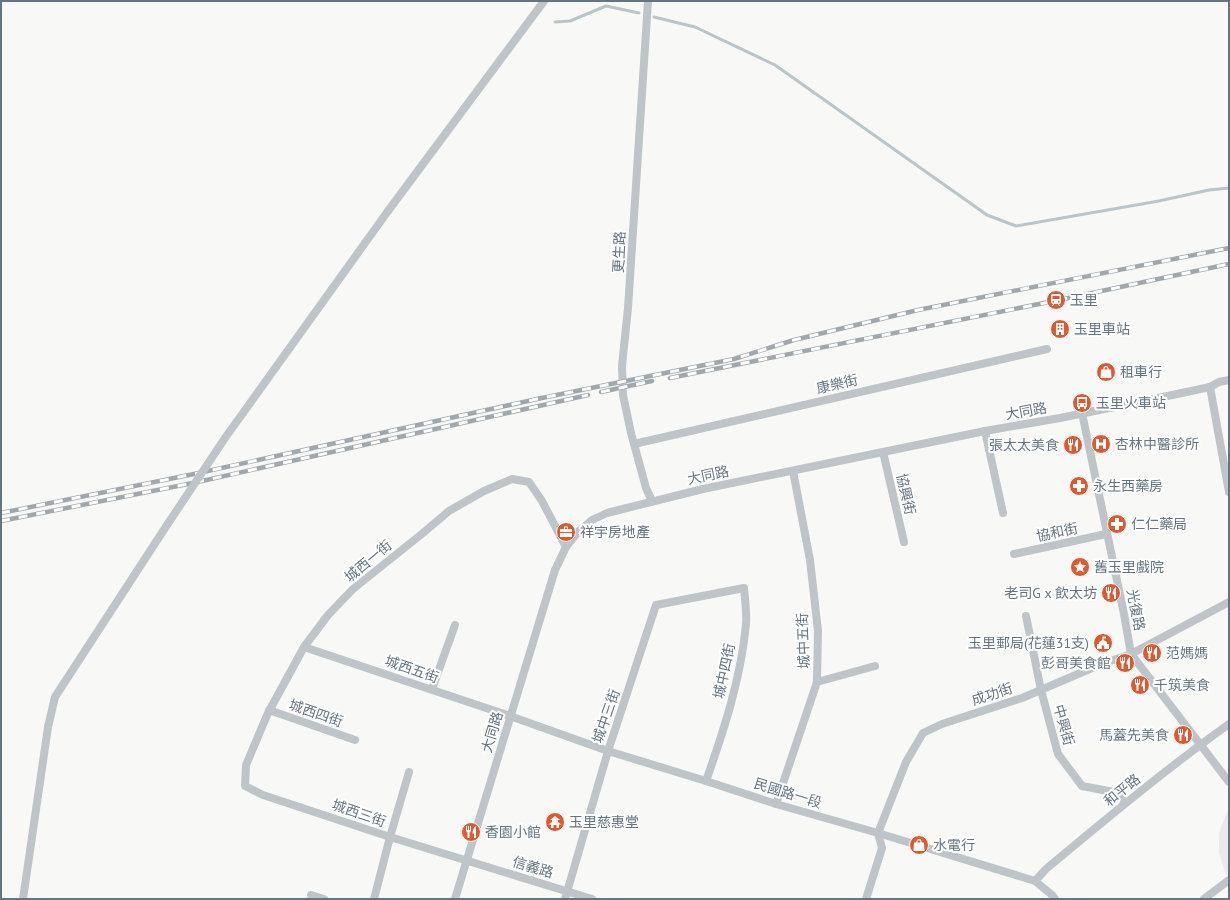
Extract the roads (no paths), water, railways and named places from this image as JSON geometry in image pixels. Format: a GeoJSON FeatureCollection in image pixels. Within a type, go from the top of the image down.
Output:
{"type":"FeatureCollection","features":[{"type":"Feature","properties":{"kind":"street"},"geometry":{"type":"LineString","coordinates":[[23,899],[48,728],[55,697],[225,438],[388,211],[544,1]]}},
{"type":"Feature","properties":{"kind":"street","name":"更生路"},"geometry":{"type":"LineString","coordinates":[[648,1],[628,308],[622,366],[623,395],[646,488],[652,501]]}},
{"type":"Feature","properties":{"kind":"street","name":"康樂街"},"geometry":{"type":"LineString","coordinates":[[634,444],[1047,349]]}},
{"type":"Feature","properties":{"kind":"street","name":"大同路"},"geometry":{"type":"LineString","coordinates":[[455,899],[555,570],[566,547],[578,532],[592,520],[607,513],[703,489],[985,431],[1210,387],[1220,382],[1229,380]]}},
{"type":"Feature","properties":{"kind":"street"},"geometry":{"type":"LineString","coordinates":[[1210,387],[1229,492]]}},
{"type":"Feature","properties":{"kind":"street","name":"光復路"},"geometry":{"type":"LineString","coordinates":[[1082,413],[1131,654],[1229,782]]}},
{"type":"Feature","properties":{"kind":"street"},"geometry":{"type":"LineString","coordinates":[[985,431],[1002,513]]}},
{"type":"Feature","properties":{"kind":"street","name":"協興街"},"geometry":{"type":"LineString","coordinates":[[883,452],[904,542]]}},
{"type":"Feature","properties":{"kind":"street","name":"城中五街"},"geometry":{"type":"LineString","coordinates":[[776,804],[817,682],[818,631],[810,560],[793,471]]}},
{"type":"Feature","properties":{"kind":"street","name":"城西一街"},"geometry":{"type":"LineString","coordinates":[[245,786],[246,765],[269,710],[304,647],[328,615],[353,589],[449,511],[484,491],[512,479],[529,482],[542,501],[566,547]]}},
{"type":"Feature","properties":{"kind":"street","name":"協和街"},"geometry":{"type":"LineString","coordinates":[[1014,554],[1106,534]]}},
{"type":"Feature","properties":{"kind":"street","name":"城中四街"},"geometry":{"type":"LineString","coordinates":[[706,781],[733,697],[746,623],[744,588],[720,592]]}},
{"type":"Feature","properties":{"kind":"street","name":"城中三街"},"geometry":{"type":"LineString","coordinates":[[566,895],[608,751],[656,605],[720,592]]}},
{"type":"Feature","properties":{"kind":"street","name":"成功街"},"geometry":{"type":"LineString","coordinates":[[866,899],[882,848],[878,833],[906,762],[924,733],[942,724],[1022,698],[1099,665],[1131,654],[1229,602]]}},
{"type":"Feature","properties":{"kind":"street","name":"中興街"},"geometry":{"type":"LineString","coordinates":[[1026,616],[1041,690],[1058,754],[1082,786],[1119,793],[1126,803]]}},
{"type":"Feature","properties":{"kind":"street"},"geometry":{"type":"LineString","coordinates":[[432,689],[455,625]]}},
{"type":"Feature","properties":{"kind":"street","name":"城西五街"},"geometry":{"type":"LineString","coordinates":[[304,647],[510,716]]}},
{"type":"Feature","properties":{"kind":"street"},"geometry":{"type":"LineString","coordinates":[[817,682],[875,666]]}},
{"type":"Feature","properties":{"kind":"street","name":"城西四街"},"geometry":{"type":"LineString","coordinates":[[269,710],[355,740]]}},
{"type":"Feature","properties":{"kind":"street","name":"民國路一段"},"geometry":{"type":"LineString","coordinates":[[510,716],[608,751],[776,804],[878,833],[1035,881],[1055,899]]}},
{"type":"Feature","properties":{"kind":"street","name":"和平路"},"geometry":{"type":"LineString","coordinates":[[1035,881],[1046,869],[1126,803],[1229,724]]}},
{"type":"Feature","properties":{"kind":"street"},"geometry":{"type":"LineString","coordinates":[[374,899],[390,837],[410,772]]}},
{"type":"Feature","properties":{"kind":"street","name":"城西三街"},"geometry":{"type":"LineString","coordinates":[[245,786],[263,795],[466,861]]}},
{"type":"Feature","properties":{"kind":"street","name":"信義路"},"geometry":{"type":"LineString","coordinates":[[466,861],[566,895],[592,899]]}},
{"type":"Feature","properties":{"kind":"street"},"geometry":{"type":"LineString","coordinates":[[1204,899],[1229,880]]}},
{"type":"Feature","properties":{"kind":"street"},"geometry":{"type":"LineString","coordinates":[[311,895],[324,899]]}},
{"type":"Feature","properties":{"kind":"waterway"},"geometry":{"type":"LineString","coordinates":[[555,22],[570,21],[606,6],[639,13]]}},
{"type":"Feature","properties":{"kind":"waterway"},"geometry":{"type":"LineString","coordinates":[[654,17],[695,27],[775,65],[987,215],[1016,226],[1159,201],[1209,190],[1229,188]]}},
{"type":"Feature","properties":{"kind":"railway"},"geometry":{"type":"LineString","coordinates":[[1,513],[194,474],[537,399],[734,359],[794,340],[918,310],[1229,248]]}},
{"type":"Feature","properties":{"kind":"railway"},"geometry":{"type":"LineString","coordinates":[[670,378],[1059,300],[1229,264]]}},
{"type":"Feature","properties":{"kind":"railway"},"geometry":{"type":"LineString","coordinates":[[601,392],[652,381]]}},
{"type":"Feature","properties":{"kind":"railway"},"geometry":{"type":"LineString","coordinates":[[1,521],[193,483],[588,395]]}},
{"type":"Feature","properties":{"kind":"place","name":"玉里"},"geometry":{"type":"Point","coordinates":[1056,300]}},
{"type":"Feature","properties":{"kind":"place","name":"玉里車站"},"geometry":{"type":"Point","coordinates":[1060,329]}},
{"type":"Feature","properties":{"kind":"place","name":"租車行"},"geometry":{"type":"Point","coordinates":[1106,372]}},
{"type":"Feature","properties":{"kind":"place","name":"玉里火車站"},"geometry":{"type":"Point","coordinates":[1082,403]}},
{"type":"Feature","properties":{"kind":"place","name":"杏林中醫診所"},"geometry":{"type":"Point","coordinates":[1101,444]}},
{"type":"Feature","properties":{"kind":"place","name":"張太太美食"},"geometry":{"type":"Point","coordinates":[1073,445]}},
{"type":"Feature","properties":{"kind":"place","name":"永生西藥房"},"geometry":{"type":"Point","coordinates":[1079,486]}},
{"type":"Feature","properties":{"kind":"place","name":"仁仁藥局"},"geometry":{"type":"Point","coordinates":[1117,524]}},
{"type":"Feature","properties":{"kind":"place","name":"祥宇房地產"},"geometry":{"type":"Point","coordinates":[566,532]}},
{"type":"Feature","properties":{"kind":"place","name":"舊玉里戲院"},"geometry":{"type":"Point","coordinates":[1080,567]}},
{"type":"Feature","properties":{"kind":"place","name":"老司G x 飲太坊"},"geometry":{"type":"Point","coordinates":[1111,593]}},
{"type":"Feature","properties":{"kind":"place","name":"玉里郵局(花蓮31支)"},"geometry":{"type":"Point","coordinates":[1103,643]}},
{"type":"Feature","properties":{"kind":"place","name":"范媽媽"},"geometry":{"type":"Point","coordinates":[1152,653]}},
{"type":"Feature","properties":{"kind":"place","name":"彭哥美食館"},"geometry":{"type":"Point","coordinates":[1125,663]}},
{"type":"Feature","properties":{"kind":"place","name":"千筑美食"},"geometry":{"type":"Point","coordinates":[1140,685]}},
{"type":"Feature","properties":{"kind":"place","name":"馬蓋先美食"},"geometry":{"type":"Point","coordinates":[1183,735]}},
{"type":"Feature","properties":{"kind":"place","name":"玉里慈惠堂"},"geometry":{"type":"Point","coordinates":[555,822]}},
{"type":"Feature","properties":{"kind":"place","name":"香園小館"},"geometry":{"type":"Point","coordinates":[471,832]}},
{"type":"Feature","properties":{"kind":"place","name":"水電行"},"geometry":{"type":"Point","coordinates":[919,845]}}]}
